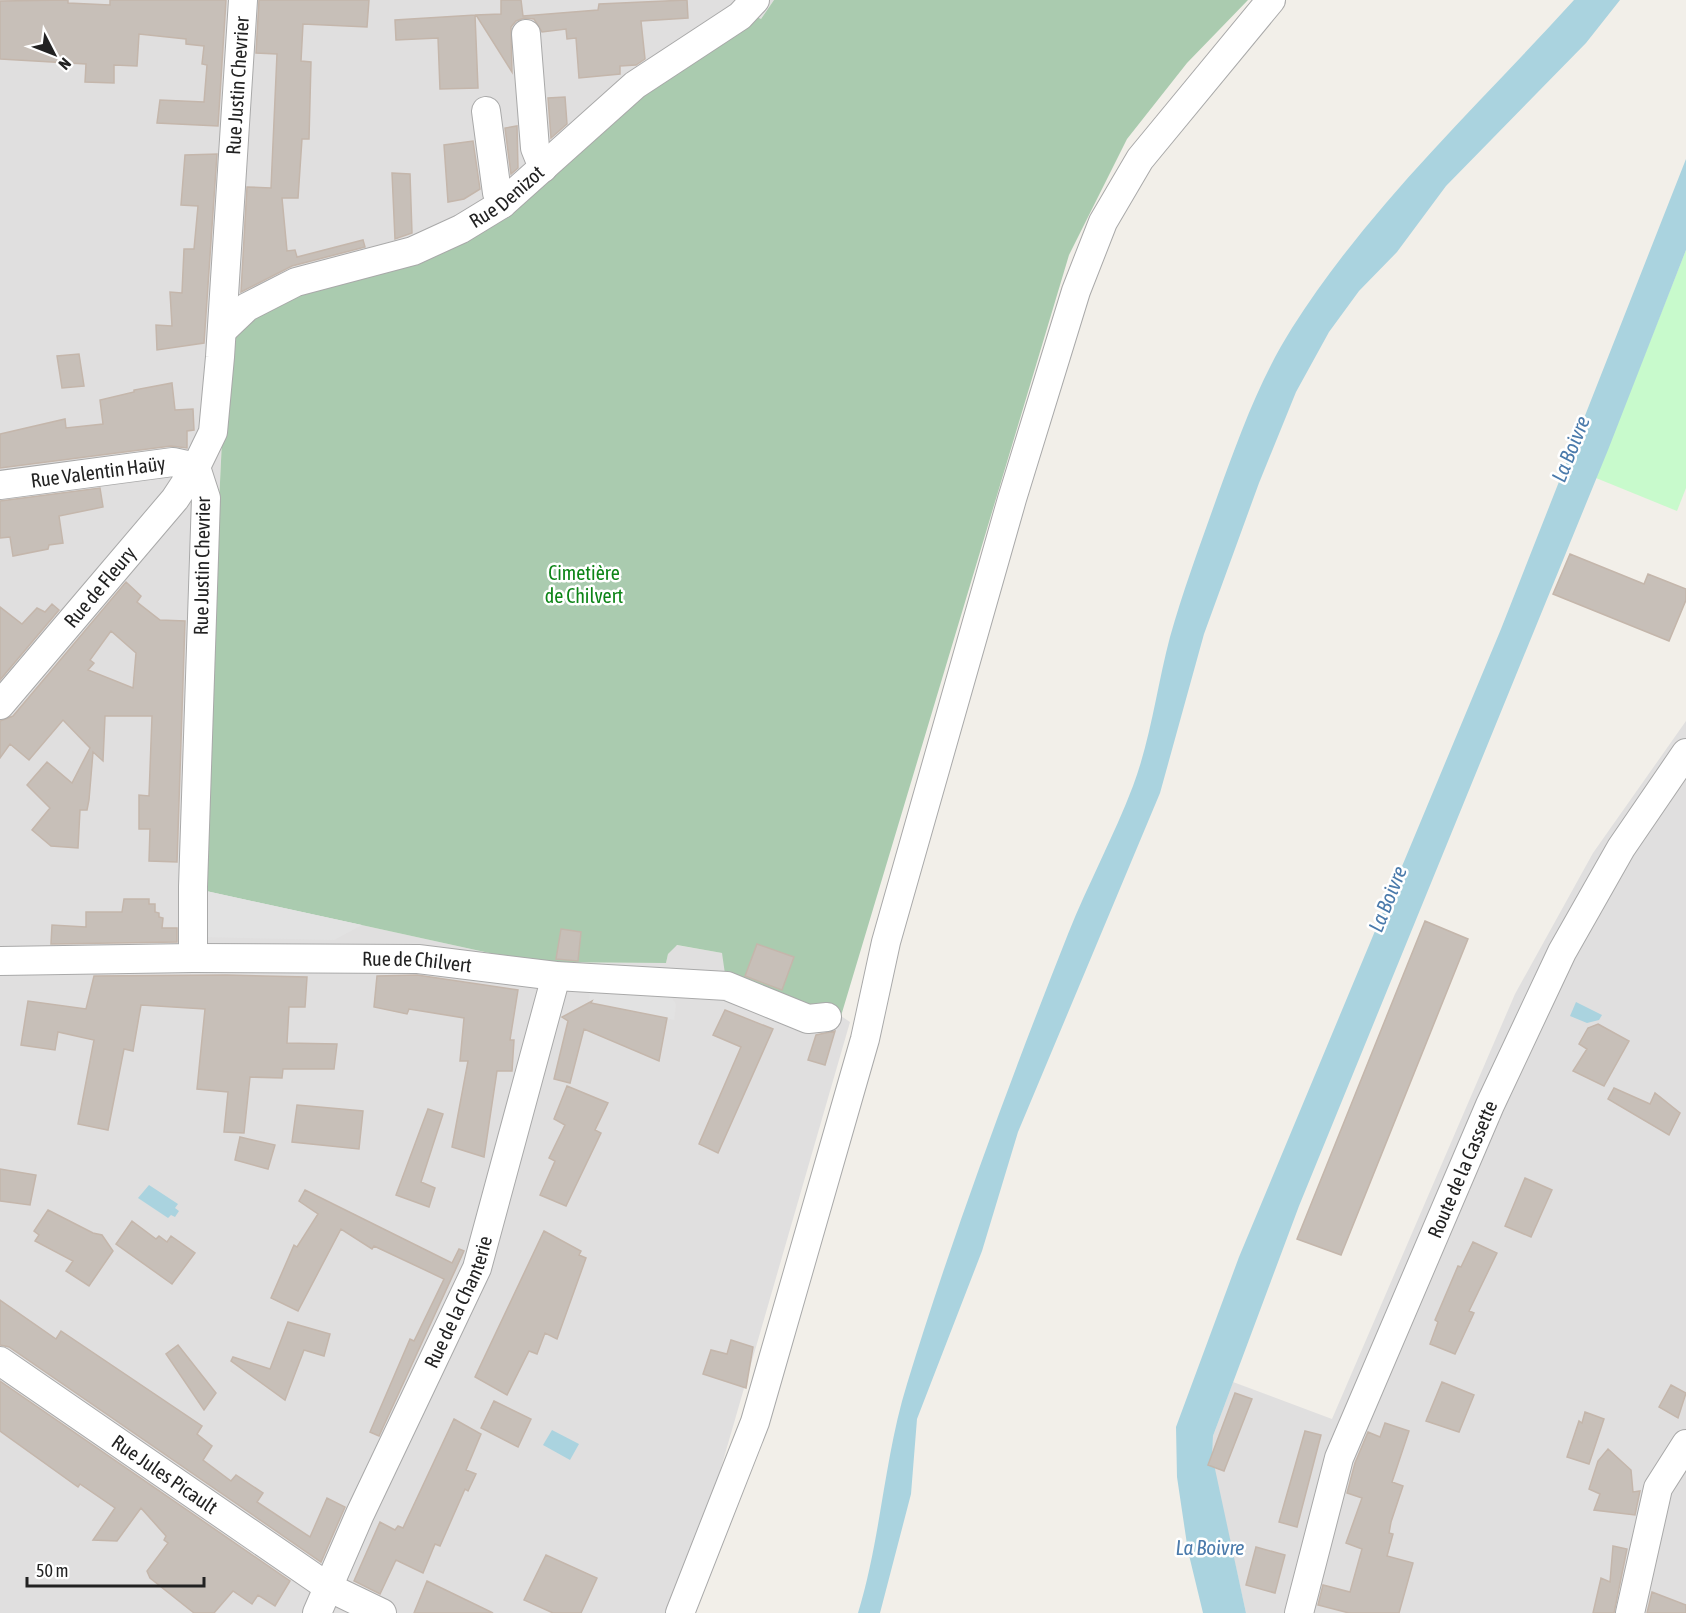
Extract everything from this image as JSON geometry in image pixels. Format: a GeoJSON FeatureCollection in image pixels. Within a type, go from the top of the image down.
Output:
{"type":"FeatureCollection","features":[{"type":"Feature","properties":{"kind":"street","name":"Rue Denizot"},"geometry":{"type":"LineString","coordinates":[[223,330],[247,308],[296,282],[413,251],[461,229],[502,204],[635,86],[740,16],[755,0]]}},
{"type":"Feature","properties":{"kind":"street"},"geometry":{"type":"LineString","coordinates":[[680,1613],[755,1422],[865,1039],[886,942],[1012,499],[1076,291],[1103,222],[1140,159],[1271,0]]}},
{"type":"Feature","properties":{"kind":"street","name":"Rue Justin Chevrier"},"geometry":{"type":"LineString","coordinates":[[193,958],[193,887],[206,498],[196,467],[213,432],[223,330],[243,10]]}},
{"type":"Feature","properties":{"kind":"street"},"geometry":{"type":"LineString","coordinates":[[526,34],[535,148],[543,168]]}},
{"type":"Feature","properties":{"kind":"street"},"geometry":{"type":"LineString","coordinates":[[486,111],[497,193],[502,204]]}},
{"type":"Feature","properties":{"kind":"street","name":"Rue Valentin Haüy"},"geometry":{"type":"LineString","coordinates":[[0,485],[173,462],[196,467]]}},
{"type":"Feature","properties":{"kind":"street","name":"Rue de Fleury"},"geometry":{"type":"LineString","coordinates":[[0,705],[175,498],[196,467]]}},
{"type":"Feature","properties":{"kind":"street","name":"Route de la Cassette"},"geometry":{"type":"LineString","coordinates":[[1299,1613],[1339,1458],[1490,1105],[1562,952],[1621,848],[1686,753]]}},
{"type":"Feature","properties":{"kind":"street","name":"Rue de Chilvert"},"geometry":{"type":"LineString","coordinates":[[0,961],[193,958],[418,959],[556,976],[727,986],[808,1019],[827,1017]]}},
{"type":"Feature","properties":{"kind":"street","name":"Rue de la Chanterie"},"geometry":{"type":"LineString","coordinates":[[317,1613],[477,1268],[556,976]]}},
{"type":"Feature","properties":{"kind":"street","name":"Rue Jules Picault"},"geometry":{"type":"LineString","coordinates":[[0,1361],[328,1587],[382,1613]]}},
{"type":"Feature","properties":{"kind":"street"},"geometry":{"type":"LineString","coordinates":[[1630,1613],[1658,1488],[1686,1443]]}},
{"type":"Feature","properties":{"kind":"shaded area"},"geometry":{"type":"Polygon","coordinates":[[[0,0],[774,0],[761,19],[223,419],[201,882],[206,891],[531,962],[666,963],[668,954],[676,945],[722,953],[725,960],[780,994],[841,1016],[850,1022],[679,1613],[0,1613],[0,0]]]}},
{"type":"Feature","properties":{"kind":"shaded area"},"geometry":{"type":"Polygon","coordinates":[[[1686,721],[1686,1613],[1246,1613],[1211,1455],[1213,1436],[1233,1382],[1332,1419],[1515,994],[1593,853],[1686,721]]]}},
{"type":"Feature","properties":{"kind":"shaded area"},"geometry":{"type":"Polygon","coordinates":[[[206,891],[362,925],[334,940],[201,937],[206,891]]]}},
{"type":"Feature","properties":{"kind":"shaded area"},"geometry":{"type":"Polygon","coordinates":[[[590,984],[668,992],[676,1004],[674,1020],[589,1003],[590,984]]]}},
{"type":"Feature","properties":{"kind":"green space","name":"Cimetière de Chilvert"},"geometry":{"type":"Polygon","coordinates":[[[774,0],[1248,0],[1187,63],[1127,139],[1069,255],[841,1016],[725,974],[722,953],[677,945],[668,954],[666,963],[531,962],[206,891],[201,882],[223,419],[229,348],[241,323],[281,299],[363,274],[588,136],[752,15],[761,19],[774,0]]]}},
{"type":"Feature","properties":{"kind":"green space"},"geometry":{"type":"Polygon","coordinates":[[[1686,250],[1686,488],[1677,511],[1596,478],[1686,250]]]}},
{"type":"Feature","properties":{"kind":"water"},"geometry":{"type":"Polygon","coordinates":[[[1574,0],[1620,0],[1586,43],[1446,186],[1397,252],[1359,291],[1329,332],[1296,392],[1259,483],[1204,634],[1160,793],[1018,1132],[982,1251],[917,1419],[911,1494],[880,1613],[858,1613],[872,1556],[899,1412],[925,1327],[963,1214],[1025,1046],[1076,915],[1133,786],[1145,749],[1165,656],[1180,603],[1249,412],[1292,328],[1355,240],[1426,158],[1574,0]]]}},
{"type":"Feature","properties":{"kind":"water","name":"La Boivre"},"geometry":{"type":"Polygon","coordinates":[[[1686,159],[1686,250],[1608,450],[1299,1206],[1213,1436],[1212,1455],[1246,1613],[1203,1613],[1188,1551],[1177,1477],[1176,1427],[1239,1257],[1501,629],[1686,159]]]}},
{"type":"Feature","properties":{"kind":"water"},"geometry":{"type":"Polygon","coordinates":[[[1576,1002],[1602,1015],[1599,1020],[1587,1023],[1570,1016],[1576,1002]]]}},
{"type":"Feature","properties":{"kind":"water"},"geometry":{"type":"Polygon","coordinates":[[[149,1185],[178,1204],[175,1208],[179,1211],[175,1217],[171,1215],[168,1218],[138,1198],[149,1185]]]}},
{"type":"Feature","properties":{"kind":"water"},"geometry":{"type":"Polygon","coordinates":[[[552,1430],[579,1444],[570,1460],[543,1445],[552,1430]]]}},
{"type":"Feature","properties":{"kind":"building"},"geometry":{"type":"Polygon","coordinates":[[[68,0],[68,3],[110,5],[110,0],[226,0],[218,126],[157,123],[160,100],[204,102],[207,65],[202,64],[204,46],[186,44],[186,39],[139,34],[137,66],[114,65],[114,83],[85,82],[86,64],[0,59],[0,1],[68,0]]]}},
{"type":"Feature","properties":{"kind":"building"},"geometry":{"type":"Polygon","coordinates":[[[259,0],[369,0],[367,27],[303,24],[301,61],[311,62],[309,139],[302,139],[298,198],[282,198],[287,251],[295,250],[297,257],[363,240],[365,247],[292,266],[241,292],[247,187],[271,188],[277,54],[256,53],[259,0]]]}},
{"type":"Feature","properties":{"kind":"building"},"geometry":{"type":"Polygon","coordinates":[[[501,0],[521,0],[523,16],[598,10],[599,4],[687,0],[688,18],[641,21],[645,59],[636,65],[620,66],[620,74],[579,78],[576,38],[567,39],[566,29],[542,32],[534,19],[524,18],[516,21],[511,27],[512,72],[476,15],[501,14],[501,0]]]}},
{"type":"Feature","properties":{"kind":"building"},"geometry":{"type":"Polygon","coordinates":[[[475,15],[478,88],[440,89],[438,38],[396,40],[395,20],[475,15]]]}},
{"type":"Feature","properties":{"kind":"building"},"geometry":{"type":"Polygon","coordinates":[[[565,97],[567,124],[551,138],[548,98],[565,97]]]}},
{"type":"Feature","properties":{"kind":"building"},"geometry":{"type":"Polygon","coordinates":[[[517,126],[518,168],[511,174],[505,128],[517,126]]]}},
{"type":"Feature","properties":{"kind":"building"},"geometry":{"type":"Polygon","coordinates":[[[473,141],[480,189],[464,199],[448,202],[444,145],[473,141]]]}},
{"type":"Feature","properties":{"kind":"building"},"geometry":{"type":"Polygon","coordinates":[[[217,154],[204,343],[157,350],[156,325],[172,326],[170,292],[182,293],[184,249],[194,249],[198,206],[181,205],[185,155],[217,154]]]}},
{"type":"Feature","properties":{"kind":"building"},"geometry":{"type":"Polygon","coordinates":[[[392,173],[410,174],[412,233],[395,239],[392,173]]]}},
{"type":"Feature","properties":{"kind":"building"},"geometry":{"type":"Polygon","coordinates":[[[79,354],[84,386],[62,388],[57,356],[79,354]]]}},
{"type":"Feature","properties":{"kind":"building"},"geometry":{"type":"Polygon","coordinates":[[[172,383],[175,410],[193,409],[194,430],[187,431],[187,448],[171,446],[0,468],[0,434],[65,419],[66,428],[103,424],[100,400],[134,392],[134,390],[172,383]]]}},
{"type":"Feature","properties":{"kind":"building"},"geometry":{"type":"Polygon","coordinates":[[[100,488],[103,507],[59,516],[63,543],[49,545],[48,549],[13,556],[10,537],[0,538],[0,501],[100,488]]]}},
{"type":"Feature","properties":{"kind":"building"},"geometry":{"type":"Polygon","coordinates":[[[1570,554],[1644,584],[1648,574],[1686,589],[1686,600],[1669,641],[1553,594],[1570,554]]]}},
{"type":"Feature","properties":{"kind":"building"},"geometry":{"type":"Polygon","coordinates":[[[126,582],[141,596],[137,602],[160,620],[185,621],[177,862],[149,861],[150,829],[139,829],[139,795],[149,796],[152,716],[105,716],[103,761],[93,752],[87,810],[80,810],[78,848],[51,846],[32,830],[50,808],[27,785],[47,762],[72,783],[90,748],[63,720],[29,760],[10,744],[0,758],[0,721],[13,716],[126,582]],[[111,631],[90,660],[94,663],[88,670],[133,688],[136,653],[111,631]]]}},
{"type":"Feature","properties":{"kind":"building"},"geometry":{"type":"Polygon","coordinates":[[[52,604],[59,610],[0,680],[0,607],[22,624],[37,608],[45,612],[52,604]]]}},
{"type":"Feature","properties":{"kind":"building"},"geometry":{"type":"Polygon","coordinates":[[[124,899],[149,899],[149,904],[155,904],[155,912],[163,918],[162,928],[177,928],[177,942],[51,944],[52,925],[86,927],[86,912],[122,912],[124,899]]]}},
{"type":"Feature","properties":{"kind":"building"},"geometry":{"type":"Polygon","coordinates":[[[1425,921],[1468,939],[1341,1255],[1297,1239],[1425,921]]]}},
{"type":"Feature","properties":{"kind":"building"},"geometry":{"type":"Polygon","coordinates":[[[561,929],[581,932],[578,961],[556,959],[561,929]]]}},
{"type":"Feature","properties":{"kind":"building"},"geometry":{"type":"Polygon","coordinates":[[[757,944],[794,957],[782,990],[745,976],[757,944]]]}},
{"type":"Feature","properties":{"kind":"building"},"geometry":{"type":"Polygon","coordinates":[[[417,975],[518,990],[510,1040],[514,1040],[512,1071],[497,1071],[484,1157],[452,1147],[468,1061],[460,1061],[464,1018],[409,1009],[407,1014],[374,1007],[377,976],[417,975]]]}},
{"type":"Feature","properties":{"kind":"building"},"geometry":{"type":"Polygon","coordinates":[[[94,976],[307,977],[305,1007],[289,1007],[287,1043],[337,1044],[334,1069],[283,1069],[282,1078],[250,1077],[244,1133],[224,1132],[228,1092],[197,1089],[205,1009],[141,1005],[133,1051],[124,1049],[108,1130],[78,1124],[94,1040],[58,1032],[55,1050],[21,1045],[28,1001],[86,1009],[94,976]]]}},
{"type":"Feature","properties":{"kind":"building"},"geometry":{"type":"Polygon","coordinates":[[[592,1001],[591,1003],[667,1018],[659,1061],[584,1029],[570,1083],[554,1079],[568,1021],[562,1017],[592,1001]]]}},
{"type":"Feature","properties":{"kind":"building"},"geometry":{"type":"Polygon","coordinates":[[[725,1010],[773,1029],[718,1153],[699,1144],[741,1047],[713,1035],[725,1010]]]}},
{"type":"Feature","properties":{"kind":"building"},"geometry":{"type":"Polygon","coordinates":[[[1598,1024],[1629,1041],[1604,1086],[1573,1071],[1587,1049],[1579,1044],[1588,1028],[1598,1024]]]}},
{"type":"Feature","properties":{"kind":"building"},"geometry":{"type":"Polygon","coordinates":[[[835,1031],[825,1065],[808,1060],[816,1035],[835,1031]]]}},
{"type":"Feature","properties":{"kind":"building"},"geometry":{"type":"Polygon","coordinates":[[[567,1086],[608,1103],[595,1130],[601,1133],[566,1206],[540,1195],[555,1161],[549,1158],[565,1125],[554,1119],[567,1086]]]}},
{"type":"Feature","properties":{"kind":"building"},"geometry":{"type":"Polygon","coordinates":[[[1614,1088],[1650,1104],[1655,1093],[1680,1113],[1669,1135],[1608,1099],[1614,1088]]]}},
{"type":"Feature","properties":{"kind":"building"},"geometry":{"type":"Polygon","coordinates":[[[297,1105],[363,1111],[359,1149],[292,1142],[297,1105]]]}},
{"type":"Feature","properties":{"kind":"building"},"geometry":{"type":"Polygon","coordinates":[[[428,1109],[443,1114],[421,1182],[435,1188],[429,1207],[396,1195],[428,1109]]]}},
{"type":"Feature","properties":{"kind":"building"},"geometry":{"type":"Polygon","coordinates":[[[240,1137],[275,1145],[268,1169],[235,1160],[240,1137]]]}},
{"type":"Feature","properties":{"kind":"building"},"geometry":{"type":"Polygon","coordinates":[[[0,1169],[36,1175],[30,1205],[0,1201],[0,1169]]]}},
{"type":"Feature","properties":{"kind":"building"},"geometry":{"type":"Polygon","coordinates":[[[1525,1178],[1552,1190],[1531,1237],[1505,1226],[1525,1178]]]}},
{"type":"Feature","properties":{"kind":"building"},"geometry":{"type":"Polygon","coordinates":[[[305,1190],[452,1263],[459,1249],[464,1251],[379,1436],[370,1432],[410,1339],[414,1341],[444,1279],[374,1246],[372,1249],[341,1229],[298,1311],[271,1298],[294,1245],[297,1247],[318,1214],[299,1201],[305,1190]]]}},
{"type":"Feature","properties":{"kind":"building"},"geometry":{"type":"Polygon","coordinates":[[[48,1210],[93,1233],[102,1235],[113,1251],[89,1286],[66,1271],[73,1261],[35,1241],[39,1235],[34,1231],[48,1210]]]}},
{"type":"Feature","properties":{"kind":"building"},"geometry":{"type":"Polygon","coordinates":[[[132,1221],[156,1239],[159,1236],[167,1242],[171,1236],[195,1253],[172,1284],[116,1244],[132,1221]]]}},
{"type":"Feature","properties":{"kind":"building"},"geometry":{"type":"Polygon","coordinates":[[[544,1231],[581,1251],[579,1255],[586,1258],[557,1339],[545,1333],[537,1354],[529,1351],[507,1395],[475,1377],[544,1231]]]}},
{"type":"Feature","properties":{"kind":"building"},"geometry":{"type":"Polygon","coordinates":[[[1473,1242],[1497,1253],[1469,1311],[1474,1313],[1455,1354],[1430,1344],[1438,1322],[1435,1320],[1458,1266],[1461,1267],[1473,1242]]]}},
{"type":"Feature","properties":{"kind":"building"},"geometry":{"type":"Polygon","coordinates":[[[0,1300],[56,1339],[61,1331],[202,1426],[197,1434],[212,1446],[203,1460],[231,1481],[236,1475],[263,1493],[257,1502],[310,1537],[327,1498],[345,1507],[321,1562],[9,1347],[0,1345],[0,1300]]]}},
{"type":"Feature","properties":{"kind":"building"},"geometry":{"type":"Polygon","coordinates":[[[288,1322],[330,1334],[324,1356],[304,1350],[285,1400],[231,1361],[233,1357],[270,1369],[288,1322]]]}},
{"type":"Feature","properties":{"kind":"building"},"geometry":{"type":"Polygon","coordinates":[[[731,1340],[753,1347],[746,1388],[703,1374],[711,1350],[727,1354],[731,1340]]]}},
{"type":"Feature","properties":{"kind":"building"},"geometry":{"type":"Polygon","coordinates":[[[178,1345],[216,1393],[204,1410],[166,1354],[178,1345]]]}},
{"type":"Feature","properties":{"kind":"building"},"geometry":{"type":"Polygon","coordinates":[[[0,1381],[290,1581],[275,1606],[258,1595],[252,1604],[233,1591],[214,1613],[194,1613],[150,1578],[147,1571],[168,1543],[164,1540],[166,1536],[141,1508],[117,1541],[93,1540],[115,1508],[80,1484],[78,1487],[0,1431],[0,1381]]]}},
{"type":"Feature","properties":{"kind":"building"},"geometry":{"type":"Polygon","coordinates":[[[1442,1382],[1474,1395],[1459,1432],[1426,1421],[1442,1382]]]}},
{"type":"Feature","properties":{"kind":"building"},"geometry":{"type":"Polygon","coordinates":[[[1671,1385],[1686,1393],[1678,1418],[1659,1407],[1671,1385]]]}},
{"type":"Feature","properties":{"kind":"building"},"geometry":{"type":"Polygon","coordinates":[[[1235,1393],[1252,1399],[1224,1471],[1208,1465],[1235,1393]]]}},
{"type":"Feature","properties":{"kind":"building"},"geometry":{"type":"Polygon","coordinates":[[[494,1401],[531,1419],[518,1447],[481,1428],[494,1401]]]}},
{"type":"Feature","properties":{"kind":"building"},"geometry":{"type":"Polygon","coordinates":[[[1585,1412],[1604,1419],[1589,1464],[1567,1457],[1579,1421],[1582,1423],[1585,1412]]]}},
{"type":"Feature","properties":{"kind":"building"},"geometry":{"type":"Polygon","coordinates":[[[454,1419],[481,1434],[466,1470],[476,1474],[468,1491],[465,1489],[440,1546],[435,1544],[423,1573],[396,1560],[380,1594],[354,1581],[380,1522],[395,1530],[398,1526],[403,1528],[454,1419]]]}},
{"type":"Feature","properties":{"kind":"building"},"geometry":{"type":"Polygon","coordinates":[[[1385,1423],[1409,1431],[1392,1482],[1403,1486],[1391,1522],[1389,1533],[1393,1534],[1387,1556],[1413,1563],[1399,1613],[1349,1613],[1318,1605],[1323,1585],[1350,1592],[1362,1549],[1346,1543],[1362,1498],[1347,1493],[1355,1463],[1368,1432],[1380,1437],[1385,1423]]]}},
{"type":"Feature","properties":{"kind":"building"},"geometry":{"type":"Polygon","coordinates":[[[1305,1431],[1321,1435],[1297,1527],[1279,1522],[1305,1431]]]}},
{"type":"Feature","properties":{"kind":"building"},"geometry":{"type":"Polygon","coordinates":[[[1608,1449],[1631,1470],[1633,1492],[1640,1491],[1635,1515],[1594,1510],[1600,1494],[1589,1489],[1598,1461],[1608,1449]]]}},
{"type":"Feature","properties":{"kind":"building"},"geometry":{"type":"Polygon","coordinates":[[[1613,1546],[1627,1549],[1614,1613],[1593,1613],[1601,1578],[1610,1582],[1613,1546]]]}},
{"type":"Feature","properties":{"kind":"building"},"geometry":{"type":"Polygon","coordinates":[[[1256,1547],[1285,1555],[1275,1593],[1246,1585],[1256,1547]]]}},
{"type":"Feature","properties":{"kind":"building"},"geometry":{"type":"Polygon","coordinates":[[[546,1555],[597,1578],[581,1613],[553,1613],[524,1600],[546,1555]]]}},
{"type":"Feature","properties":{"kind":"building"},"geometry":{"type":"Polygon","coordinates":[[[427,1581],[493,1613],[414,1613],[427,1581]]]}},
{"type":"Feature","properties":{"kind":"building"},"geometry":{"type":"Polygon","coordinates":[[[1652,1592],[1686,1605],[1686,1613],[1647,1613],[1652,1592]]]}}]}
